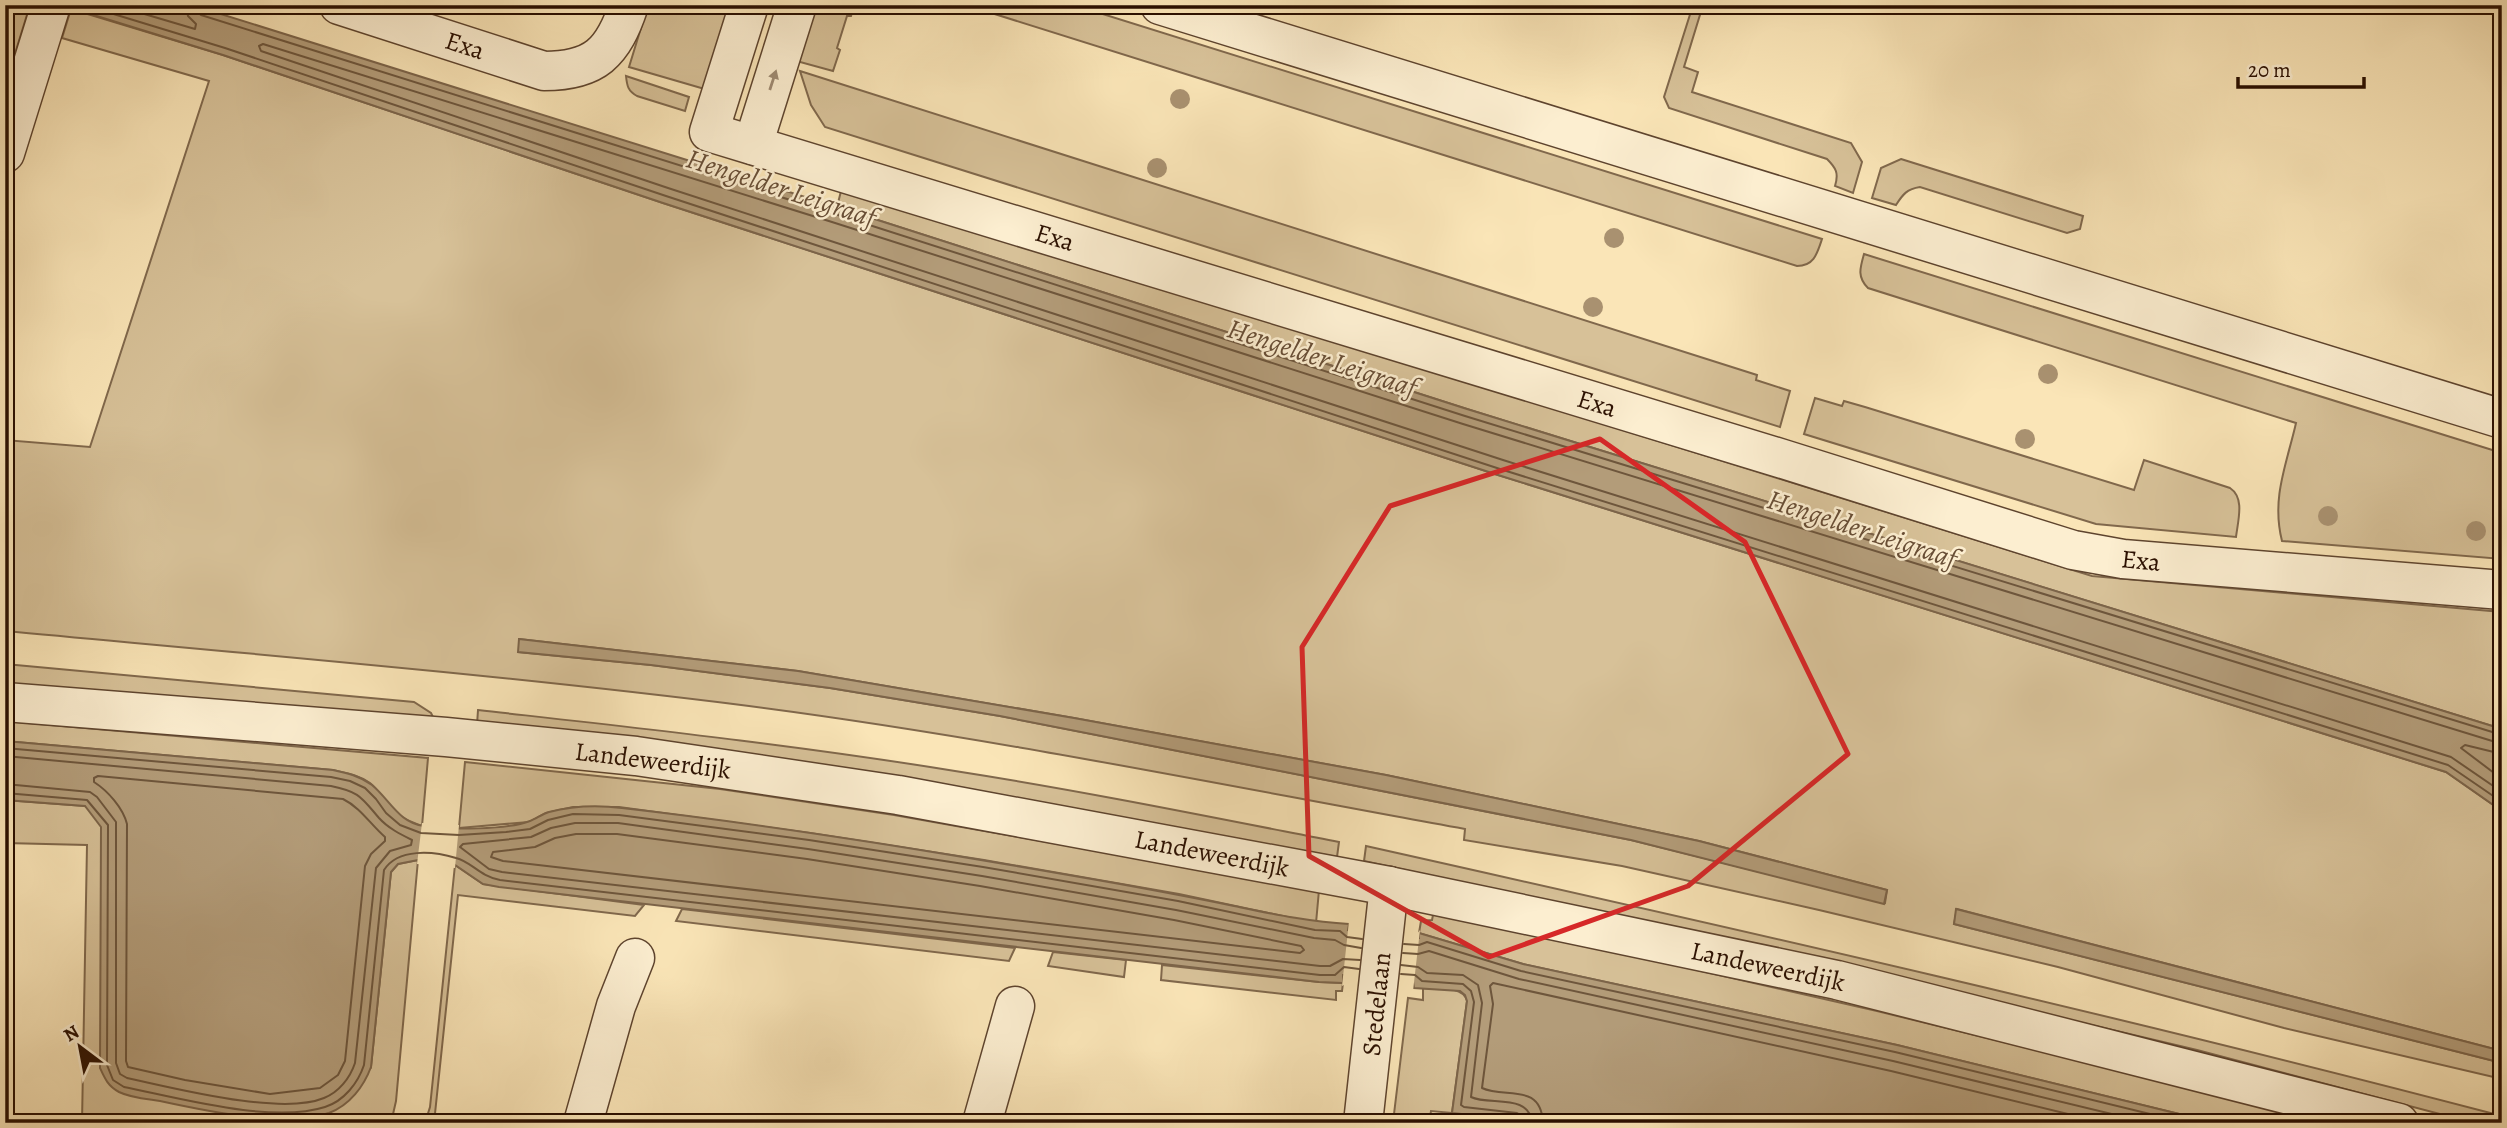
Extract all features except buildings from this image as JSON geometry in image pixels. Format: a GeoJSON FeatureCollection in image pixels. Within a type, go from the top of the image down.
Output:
{"type":"FeatureCollection","features":[{"type":"Feature","properties":{"kind":"street","name":"Exa"},"geometry":{"type":"LineString","coordinates":[[340,5],[544,71],[568,71],[592,62],[611,46],[623,24],[629,5]]}},
{"type":"Feature","properties":{"kind":"street","name":"Exa"},"geometry":{"type":"LineString","coordinates":[[749,5],[709,132],[2073,550],[2123,559],[2502,590]]}},
{"type":"Feature","properties":{"kind":"street"},"geometry":{"type":"LineString","coordinates":[[752,145],[797,5]]}},
{"type":"Feature","properties":{"kind":"street"},"geometry":{"type":"LineString","coordinates":[[1160,5],[2502,419]]}},
{"type":"Feature","properties":{"kind":"street"},"geometry":{"type":"LineString","coordinates":[[5,153],[47,18]]}},
{"type":"Feature","properties":{"kind":"street","name":"Landeweerdijk"},"geometry":{"type":"LineString","coordinates":[[5,702],[446,737],[636,756],[898,794],[1387,902],[1837,980],[2399,1123]]}},
{"type":"Feature","properties":{"kind":"street","name":"Stedelaan"},"geometry":{"type":"LineString","coordinates":[[1363,1123],[1387,902]]}},
{"type":"Feature","properties":{"kind":"street"},"geometry":{"type":"LineString","coordinates":[[583,1123],[616,1006],[635,958]]}},
{"type":"Feature","properties":{"kind":"street"},"geometry":{"type":"LineString","coordinates":[[982,1123],[1015,1006]]}},
{"type":"Feature","properties":{"kind":"highlighted area"},"geometry":{"type":"Polygon","coordinates":[[[1600,439],[1745,542],[1848,754],[1688,886],[1489,957],[1309,856],[1302,647],[1390,506],[1600,439]]]}},
{"type":"Feature","properties":{"kind":"shaded area"},"geometry":{"type":"Polygon","coordinates":[[[5,5],[30,5],[5,86],[5,5]]]}},
{"type":"Feature","properties":{"kind":"shaded area"},"geometry":{"type":"Polygon","coordinates":[[[648,5],[736,5],[708,90],[629,67],[648,5]]]}},
{"type":"Feature","properties":{"kind":"shaded area"},"geometry":{"type":"Polygon","coordinates":[[[813,5],[854,5],[851,16],[847,16],[833,71],[800,62],[799,55],[813,5]]]}},
{"type":"Feature","properties":{"kind":"shaded area"},"geometry":{"type":"Polygon","coordinates":[[[966,5],[1074,5],[1822,239],[1811,261],[1797,266],[966,5]]]}},
{"type":"Feature","properties":{"kind":"shaded area"},"geometry":{"type":"Polygon","coordinates":[[[1693,5],[1703,5],[1684,67],[1698,72],[1692,92],[1851,143],[1862,162],[1853,193],[1835,186],[1836,171],[1827,159],[1669,108],[1664,97],[1693,5]]]}},
{"type":"Feature","properties":{"kind":"shaded area"},"geometry":{"type":"Polygon","coordinates":[[[71,9],[223,55],[663,203],[1498,475],[2446,772],[2502,811],[2502,1051],[1957,909],[1954,924],[2502,1063],[2502,1079],[2284,1028],[2058,967],[1819,910],[1622,866],[1464,840],[1465,829],[1108,763],[929,732],[749,706],[377,665],[5,631],[5,440],[90,447],[209,81],[62,38],[71,9]],[[519,639],[519,652],[651,665],[830,688],[1000,716],[1631,840],[1885,903],[1887,890],[1699,841],[1386,775],[798,671],[519,639]]]}},
{"type":"Feature","properties":{"kind":"shaded area"},"geometry":{"type":"Polygon","coordinates":[[[800,71],[1757,375],[1756,380],[1790,391],[1780,427],[825,127],[811,105],[800,71]]]}},
{"type":"Feature","properties":{"kind":"shaded area"},"geometry":{"type":"Polygon","coordinates":[[[626,76],[689,97],[685,111],[637,96],[628,88],[626,76]]]}},
{"type":"Feature","properties":{"kind":"shaded area"},"geometry":{"type":"Polygon","coordinates":[[[1901,159],[2083,216],[2080,229],[2067,233],[1920,187],[1906,193],[1896,205],[1872,198],[1881,168],[1901,159]]]}},
{"type":"Feature","properties":{"kind":"shaded area"},"geometry":{"type":"Polygon","coordinates":[[[842,187],[2092,576],[2502,612],[2502,729],[1467,409],[837,207],[842,187]]]}},
{"type":"Feature","properties":{"kind":"shaded area"},"geometry":{"type":"Polygon","coordinates":[[[1864,254],[2502,453],[2502,559],[2282,541],[2279,495],[2296,423],[1868,288],[1860,272],[1864,254]]]}},
{"type":"Feature","properties":{"kind":"shaded area"},"geometry":{"type":"Polygon","coordinates":[[[1815,398],[1842,406],[1844,401],[1865,407],[2134,490],[2144,460],[2230,488],[2238,497],[2239,503],[2236,537],[2096,524],[1804,434],[1815,398]]]}},
{"type":"Feature","properties":{"kind":"shaded area"},"geometry":{"type":"Polygon","coordinates":[[[5,664],[414,702],[431,713],[435,721],[5,684],[5,664]]]}},
{"type":"Feature","properties":{"kind":"shaded area"},"geometry":{"type":"Polygon","coordinates":[[[478,710],[776,745],[1003,779],[1339,842],[1337,857],[914,782],[477,725],[478,710]]]}},
{"type":"Feature","properties":{"kind":"shaded area"},"geometry":{"type":"Polygon","coordinates":[[[5,721],[428,758],[422,826],[395,812],[370,783],[348,773],[5,741],[5,721]]]}},
{"type":"Feature","properties":{"kind":"shaded area"},"geometry":{"type":"Polygon","coordinates":[[[465,762],[720,789],[894,815],[1319,890],[1316,923],[1179,894],[984,860],[619,807],[573,807],[546,813],[529,822],[459,828],[465,762]]]}},
{"type":"Feature","properties":{"kind":"shaded area"},"geometry":{"type":"Polygon","coordinates":[[[5,800],[85,806],[371,1067],[391,872],[398,864],[418,860],[396,1101],[391,1123],[82,1123],[87,845],[5,843],[5,800]]]}},
{"type":"Feature","properties":{"kind":"shaded area"},"geometry":{"type":"Polygon","coordinates":[[[1366,846],[2077,1009],[2502,1116],[2502,1123],[2474,1123],[2197,1050],[1829,963],[1364,861],[1366,846]]]}},
{"type":"Feature","properties":{"kind":"shaded area"},"geometry":{"type":"Polygon","coordinates":[[[455,865],[483,884],[644,905],[635,916],[458,895],[434,1123],[425,1123],[430,1107],[455,865]]]}},
{"type":"Feature","properties":{"kind":"shaded area"},"geometry":{"type":"Polygon","coordinates":[[[682,909],[1015,948],[1009,961],[676,921],[682,909]]]}},
{"type":"Feature","properties":{"kind":"shaded area"},"geometry":{"type":"Polygon","coordinates":[[[1434,910],[1877,1011],[2333,1123],[2216,1123],[1897,1045],[1523,964],[1419,933],[1421,921],[1432,920],[1434,910]]]}},
{"type":"Feature","properties":{"kind":"shaded area"},"geometry":{"type":"Polygon","coordinates":[[[1053,952],[1126,960],[1124,977],[1048,966],[1053,952]]]}},
{"type":"Feature","properties":{"kind":"shaded area"},"geometry":{"type":"Polygon","coordinates":[[[1162,965],[1343,983],[1342,991],[1336,991],[1336,1000],[1161,980],[1162,965]]]}},
{"type":"Feature","properties":{"kind":"shaded area"},"geometry":{"type":"Polygon","coordinates":[[[1423,988],[1455,990],[1465,996],[1467,1001],[1452,1113],[1431,1111],[1430,1117],[1394,1114],[1408,998],[1423,1000],[1423,988]]]}},
{"type":"Feature","properties":{"kind":"water"},"geometry":{"type":"Polygon","coordinates":[[[61,5],[192,5],[837,207],[1467,409],[2502,729],[2502,811],[2446,772],[1498,475],[663,203],[223,55],[61,5]]]}},
{"type":"Feature","properties":{"kind":"water"},"geometry":{"type":"Polygon","coordinates":[[[519,639],[798,671],[1386,775],[1699,841],[1887,890],[1884,904],[1631,840],[1000,716],[830,688],[651,665],[518,652],[519,639]]]}},
{"type":"Feature","properties":{"kind":"water"},"geometry":{"type":"Polygon","coordinates":[[[5,741],[333,770],[367,782],[401,816],[424,826],[493,828],[520,824],[567,808],[622,808],[809,833],[996,863],[1292,917],[1349,924],[1348,930],[1419,938],[1419,933],[1523,964],[1897,1045],[2216,1123],[1551,1123],[1452,1113],[1467,1001],[1460,991],[1414,988],[1413,982],[1343,975],[1343,983],[1319,982],[499,887],[483,884],[455,865],[418,860],[398,864],[391,872],[371,1067],[360,1088],[337,1110],[311,1117],[290,1119],[222,1113],[129,1096],[115,1090],[105,1079],[100,1068],[101,827],[85,806],[5,800],[5,741]]]}},
{"type":"Feature","properties":{"kind":"water"},"geometry":{"type":"Polygon","coordinates":[[[1956,909],[2502,1051],[2502,1063],[1954,924],[1956,909]]]}},
{"type":"Feature","properties":{"kind":"pier"},"geometry":{"type":"Polygon","coordinates":[[[422,823],[459,825],[455,868],[417,864],[422,823]]]}},
{"type":"Feature","properties":{"kind":"pier"},"geometry":{"type":"Polygon","coordinates":[[[1349,921],[1352,928],[1416,935],[1420,930],[1413,991],[1410,985],[1347,978],[1346,984],[1342,986],[1349,921]]]}},
{"type":"Feature","properties":{"kind":"water label","name":"Hengelder Leigraaf"},"geometry":{"type":"Point","coordinates":[781,187]}},
{"type":"Feature","properties":{"kind":"water label","name":"Hengelder Leigraaf"},"geometry":{"type":"Point","coordinates":[1322,357]}},
{"type":"Feature","properties":{"kind":"water label","name":"Hengelder Leigraaf"},"geometry":{"type":"Point","coordinates":[1862,528]}}]}
